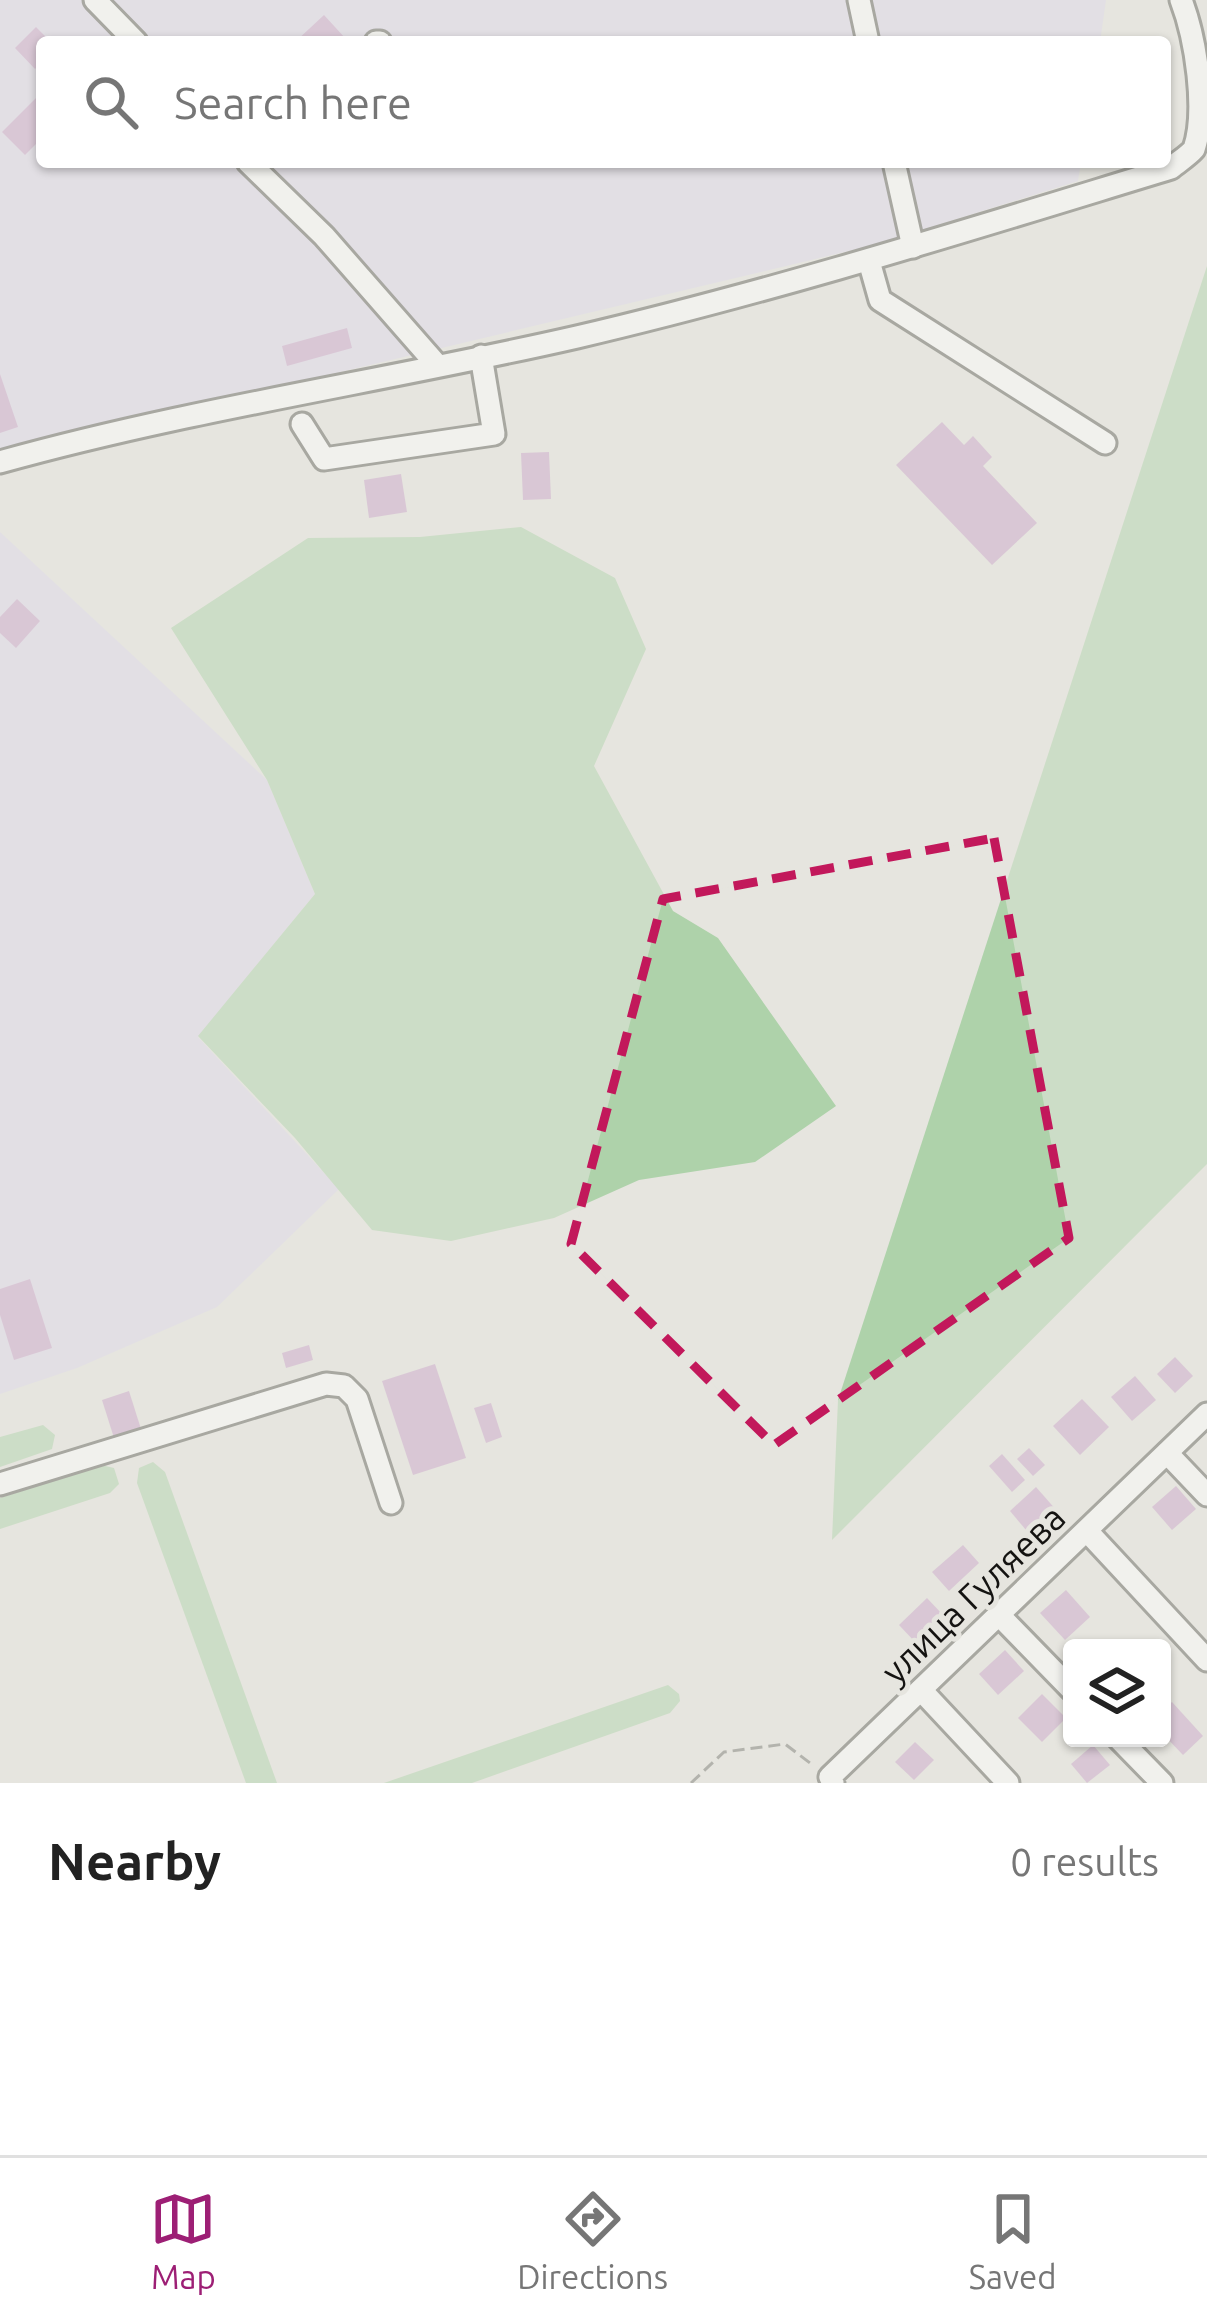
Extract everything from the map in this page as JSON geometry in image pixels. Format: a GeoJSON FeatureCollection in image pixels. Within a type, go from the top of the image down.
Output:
{"type":"FeatureCollection","features":[{"type":"Feature","properties":{"kind":"street"},"geometry":{"type":"LineString","coordinates":[[95,0],[130,36]]}},
{"type":"Feature","properties":{"kind":"street"},"geometry":{"type":"LineString","coordinates":[[859,0],[867,36]]}},
{"type":"Feature","properties":{"kind":"street"},"geometry":{"type":"LineString","coordinates":[[1171,167],[1202,148],[1207,93],[1202,55],[1181,0]]}},
{"type":"Feature","properties":{"kind":"street"},"geometry":{"type":"LineString","coordinates":[[254,168],[324,236],[437,364]]}},
{"type":"Feature","properties":{"kind":"street"},"geometry":{"type":"LineString","coordinates":[[895,168],[913,248]]}},
{"type":"Feature","properties":{"kind":"street"},"geometry":{"type":"LineString","coordinates":[[0,462],[86,438],[576,337],[869,261],[1168,168]]}},
{"type":"Feature","properties":{"kind":"street"},"geometry":{"type":"LineString","coordinates":[[869,261],[880,300],[1105,443]]}},
{"type":"Feature","properties":{"kind":"street"},"geometry":{"type":"LineString","coordinates":[[302,424],[323,459],[494,434],[481,356]]}},
{"type":"Feature","properties":{"kind":"street"},"geometry":{"type":"LineString","coordinates":[[0,1484],[326,1384],[344,1386],[357,1399],[391,1503]]}},
{"type":"Feature","properties":{"kind":"street","name":"улица Гуляева"},"geometry":{"type":"LineString","coordinates":[[831,1780],[1207,1414]]}},
{"type":"Feature","properties":{"kind":"street"},"geometry":{"type":"LineString","coordinates":[[1167,1454],[1207,1495]]}},
{"type":"Feature","properties":{"kind":"street"},"geometry":{"type":"LineString","coordinates":[[1087,1531],[1207,1660]]}},
{"type":"Feature","properties":{"kind":"street"},"geometry":{"type":"LineString","coordinates":[[999,1616],[1063,1681]]}},
{"type":"Feature","properties":{"kind":"street"},"geometry":{"type":"LineString","coordinates":[[921,1690],[1008,1783]]}},
{"type":"Feature","properties":{"kind":"street"},"geometry":{"type":"LineString","coordinates":[[1127,1747],[1162,1783]]}},
{"type":"Feature","properties":{"kind":"path"},"geometry":{"type":"LineString","coordinates":[[691,1783],[724,1752],[784,1744],[831,1780]]}},
{"type":"Feature","properties":{"kind":"highlighted area"},"geometry":{"type":"Polygon","coordinates":[[[994,838],[1069,1238],[774,1445],[571,1244],[663,899],[994,838]]]}},
{"type":"Feature","properties":{"kind":"shaded area"},"geometry":{"type":"Polygon","coordinates":[[[0,0],[1106,0],[1101,36],[36,36],[36,168],[1080,168],[1078,181],[874,245],[0,453],[0,0]]]}},
{"type":"Feature","properties":{"kind":"shaded area"},"geometry":{"type":"Polygon","coordinates":[[[0,532],[267,780],[315,894],[198,1037],[339,1189],[217,1307],[77,1368],[0,1394],[0,532]]]}},
{"type":"Feature","properties":{"kind":"green space"},"geometry":{"type":"Polygon","coordinates":[[[1207,266],[1207,1164],[832,1540],[838,1400],[1207,266]]]}},
{"type":"Feature","properties":{"kind":"green space"},"geometry":{"type":"Polygon","coordinates":[[[521,527],[615,578],[646,649],[594,766],[673,911],[718,938],[836,1106],[755,1162],[639,1180],[554,1218],[451,1241],[372,1230],[295,1138],[198,1036],[315,894],[267,780],[171,628],[308,538],[420,537],[521,527]]]}},
{"type":"Feature","properties":{"kind":"green space"},"geometry":{"type":"Polygon","coordinates":[[[43,1425],[55,1435],[52,1449],[0,1467],[0,1437],[43,1425]]]}},
{"type":"Feature","properties":{"kind":"green space"},"geometry":{"type":"Polygon","coordinates":[[[153,1462],[165,1472],[277,1783],[246,1783],[137,1483],[139,1468],[153,1462]]]}},
{"type":"Feature","properties":{"kind":"green space"},"geometry":{"type":"Polygon","coordinates":[[[101,1465],[114,1468],[119,1484],[110,1493],[0,1529],[0,1498],[101,1465]]]}},
{"type":"Feature","properties":{"kind":"green space"},"geometry":{"type":"Polygon","coordinates":[[[668,1685],[680,1701],[670,1713],[472,1783],[384,1783],[668,1685]]]}},
{"type":"Feature","properties":{"kind":"building"},"geometry":{"type":"Polygon","coordinates":[[[324,15],[343,36],[301,36],[324,15]]]}},
{"type":"Feature","properties":{"kind":"building"},"geometry":{"type":"Polygon","coordinates":[[[36,27],[45,36],[36,36],[35,69],[15,48],[36,27]]]}},
{"type":"Feature","properties":{"kind":"building"},"geometry":{"type":"Polygon","coordinates":[[[36,98],[36,144],[25,155],[2,132],[36,98]]]}},
{"type":"Feature","properties":{"kind":"building"},"geometry":{"type":"Polygon","coordinates":[[[347,328],[352,348],[287,366],[282,346],[347,328]]]}},
{"type":"Feature","properties":{"kind":"building"},"geometry":{"type":"Polygon","coordinates":[[[0,374],[18,427],[0,433],[0,374]]]}},
{"type":"Feature","properties":{"kind":"building"},"geometry":{"type":"Polygon","coordinates":[[[942,422],[964,445],[973,436],[992,457],[983,466],[1037,523],[992,565],[896,465],[942,422]]]}},
{"type":"Feature","properties":{"kind":"building"},"geometry":{"type":"Polygon","coordinates":[[[549,452],[551,499],[523,500],[521,453],[549,452]]]}},
{"type":"Feature","properties":{"kind":"building"},"geometry":{"type":"Polygon","coordinates":[[[401,474],[407,512],[369,518],[364,480],[401,474]]]}},
{"type":"Feature","properties":{"kind":"building"},"geometry":{"type":"Polygon","coordinates":[[[17,599],[40,621],[16,648],[0,633],[0,617],[17,599]]]}},
{"type":"Feature","properties":{"kind":"building"},"geometry":{"type":"Polygon","coordinates":[[[30,1279],[52,1348],[14,1360],[0,1315],[0,1289],[30,1279]]]}},
{"type":"Feature","properties":{"kind":"building"},"geometry":{"type":"Polygon","coordinates":[[[309,1345],[313,1360],[286,1368],[282,1353],[309,1345]]]}},
{"type":"Feature","properties":{"kind":"building"},"geometry":{"type":"Polygon","coordinates":[[[1175,1357],[1193,1376],[1175,1393],[1157,1374],[1175,1357]]]}},
{"type":"Feature","properties":{"kind":"building"},"geometry":{"type":"Polygon","coordinates":[[[435,1364],[466,1458],[413,1475],[382,1381],[435,1364]]]}},
{"type":"Feature","properties":{"kind":"building"},"geometry":{"type":"Polygon","coordinates":[[[1135,1376],[1156,1400],[1132,1421],[1111,1397],[1135,1376]]]}},
{"type":"Feature","properties":{"kind":"building"},"geometry":{"type":"Polygon","coordinates":[[[129,1391],[141,1429],[114,1438],[102,1400],[129,1391]]]}},
{"type":"Feature","properties":{"kind":"building"},"geometry":{"type":"Polygon","coordinates":[[[1082,1399],[1109,1427],[1080,1455],[1053,1426],[1082,1399]]]}},
{"type":"Feature","properties":{"kind":"building"},"geometry":{"type":"Polygon","coordinates":[[[491,1403],[502,1437],[486,1443],[474,1408],[491,1403]]]}},
{"type":"Feature","properties":{"kind":"building"},"geometry":{"type":"Polygon","coordinates":[[[1029,1448],[1045,1465],[1033,1476],[1017,1459],[1029,1448]]]}},
{"type":"Feature","properties":{"kind":"building"},"geometry":{"type":"Polygon","coordinates":[[[1002,1454],[1025,1480],[1012,1492],[989,1466],[1002,1454]]]}},
{"type":"Feature","properties":{"kind":"building"},"geometry":{"type":"Polygon","coordinates":[[[1176,1486],[1196,1509],[1172,1530],[1152,1507],[1176,1486]]]}},
{"type":"Feature","properties":{"kind":"building"},"geometry":{"type":"Polygon","coordinates":[[[1036,1487],[1058,1512],[1031,1536],[1010,1511],[1036,1487]]]}},
{"type":"Feature","properties":{"kind":"building"},"geometry":{"type":"Polygon","coordinates":[[[963,1545],[979,1563],[949,1591],[932,1572],[963,1545]]]}},
{"type":"Feature","properties":{"kind":"building"},"geometry":{"type":"Polygon","coordinates":[[[1066,1590],[1090,1617],[1064,1639],[1040,1613],[1066,1590]]]}},
{"type":"Feature","properties":{"kind":"building"},"geometry":{"type":"Polygon","coordinates":[[[927,1598],[943,1615],[915,1642],[899,1625],[927,1598]]]}},
{"type":"Feature","properties":{"kind":"building"},"geometry":{"type":"Polygon","coordinates":[[[1005,1650],[1024,1671],[998,1695],[979,1674],[1005,1650]]]}},
{"type":"Feature","properties":{"kind":"building"},"geometry":{"type":"Polygon","coordinates":[[[1042,1694],[1063,1715],[1063,1721],[1042,1742],[1018,1718],[1042,1694]]]}},
{"type":"Feature","properties":{"kind":"building"},"geometry":{"type":"Polygon","coordinates":[[[1171,1703],[1203,1736],[1183,1755],[1171,1742],[1171,1703]]]}},
{"type":"Feature","properties":{"kind":"building"},"geometry":{"type":"Polygon","coordinates":[[[915,1742],[934,1760],[914,1780],[895,1762],[915,1742]]]}},
{"type":"Feature","properties":{"kind":"building"},"geometry":{"type":"Polygon","coordinates":[[[1095,1747],[1110,1765],[1087,1783],[1071,1764],[1095,1747]]]}}]}
